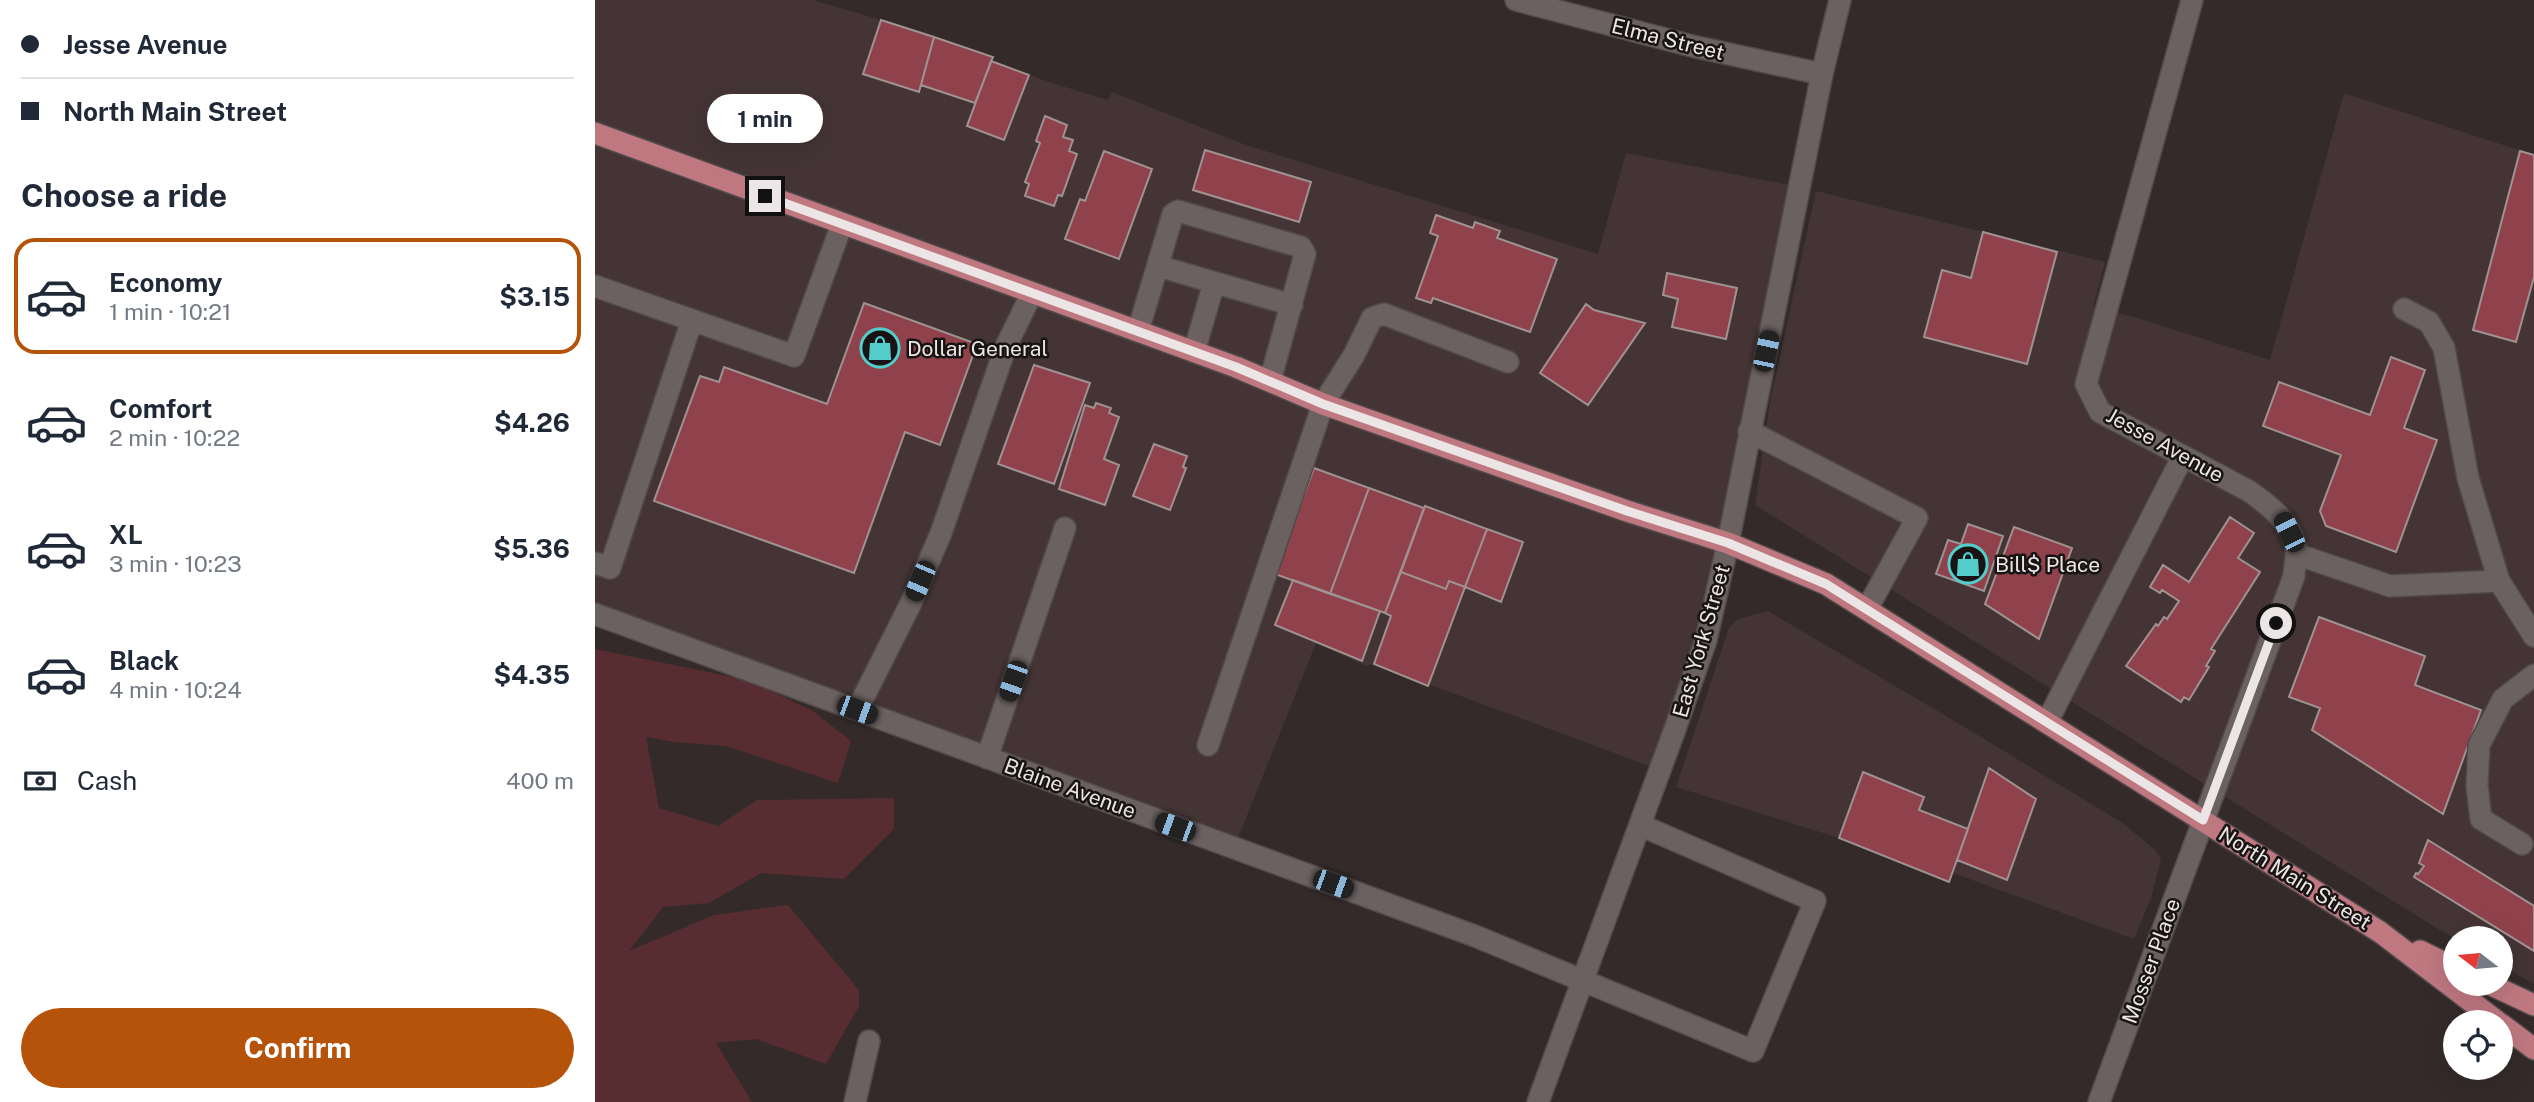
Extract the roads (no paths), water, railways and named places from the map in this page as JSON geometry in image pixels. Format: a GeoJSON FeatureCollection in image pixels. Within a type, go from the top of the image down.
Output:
{"type":"FeatureCollection","features":[{"type":"Feature","properties":{"kind":"main road","name":"North Main Street"},"geometry":{"type":"LineString","coordinates":[[595,132],[1139,331],[1323,404],[1627,511],[1728,543],[1826,584],[2380,932],[2483,1010]]}},
{"type":"Feature","properties":{"kind":"main road","name":"North Main Street"},"geometry":{"type":"LineString","coordinates":[[2380,932],[2443,962]]}},
{"type":"Feature","properties":{"kind":"main road"},"geometry":{"type":"LineString","coordinates":[[2513,995],[2534,1005]]}},
{"type":"Feature","properties":{"kind":"main road","name":"North Main Street"},"geometry":{"type":"LineString","coordinates":[[2513,1033],[2534,1049]]}},
{"type":"Feature","properties":{"kind":"street","name":"Elma Street"},"geometry":{"type":"LineString","coordinates":[[1516,0],[1692,46],[1822,75]]}},
{"type":"Feature","properties":{"kind":"street","name":"East York Street"},"geometry":{"type":"LineString","coordinates":[[1538,1102],[1706,640],[1822,75],[1840,0]]}},
{"type":"Feature","properties":{"kind":"street","name":"Jesse Avenue"},"geometry":{"type":"LineString","coordinates":[[2192,0],[2085,384],[2100,412],[2269,504],[2281,516],[2296,548],[2294,576],[2203,820]]}},
{"type":"Feature","properties":{"kind":"street"},"geometry":{"type":"LineString","coordinates":[[1139,331],[1173,214],[1178,211],[1301,247],[1305,254],[1270,381]]}},
{"type":"Feature","properties":{"kind":"street"},"geometry":{"type":"LineString","coordinates":[[595,286],[794,356],[842,224]]}},
{"type":"Feature","properties":{"kind":"street"},"geometry":{"type":"LineString","coordinates":[[1158,266],[1292,305]]}},
{"type":"Feature","properties":{"kind":"street"},"geometry":{"type":"LineString","coordinates":[[1194,352],[1215,283]]}},
{"type":"Feature","properties":{"kind":"street"},"geometry":{"type":"LineString","coordinates":[[857,710],[910,605],[941,533],[1006,346],[1032,293]]}},
{"type":"Feature","properties":{"kind":"street"},"geometry":{"type":"LineString","coordinates":[[2404,309],[2428,322],[2444,348],[2468,478],[2499,580],[2534,636]]}},
{"type":"Feature","properties":{"kind":"street"},"geometry":{"type":"LineString","coordinates":[[1208,745],[1323,404],[1354,355],[1372,318],[1384,314],[1508,362]]}},
{"type":"Feature","properties":{"kind":"street"},"geometry":{"type":"LineString","coordinates":[[595,563],[610,568],[692,320]]}},
{"type":"Feature","properties":{"kind":"street"},"geometry":{"type":"LineString","coordinates":[[1749,431],[1917,518],[1867,609]]}},
{"type":"Feature","properties":{"kind":"street"},"geometry":{"type":"LineString","coordinates":[[2047,722],[2183,456]]}},
{"type":"Feature","properties":{"kind":"street"},"geometry":{"type":"LineString","coordinates":[[987,758],[1065,528]]}},
{"type":"Feature","properties":{"kind":"street"},"geometry":{"type":"LineString","coordinates":[[2295,554],[2390,586],[2499,580]]}},
{"type":"Feature","properties":{"kind":"street","name":"Blaine Avenue"},"geometry":{"type":"LineString","coordinates":[[595,614],[1475,936],[1753,1051],[1815,901],[1640,825]]}},
{"type":"Feature","properties":{"kind":"street"},"geometry":{"type":"LineString","coordinates":[[2522,844],[2481,819],[2477,786],[2479,745],[2503,699],[2534,675]]}},
{"type":"Feature","properties":{"kind":"street","name":"Mosser Place"},"geometry":{"type":"LineString","coordinates":[[2099,1102],[2203,820]]}},
{"type":"Feature","properties":{"kind":"street"},"geometry":{"type":"LineString","coordinates":[[855,1102],[869,1041]]}},
{"type":"Feature","properties":{"kind":"place","name":"Dollar General"},"geometry":{"type":"Point","coordinates":[880,348]}},
{"type":"Feature","properties":{"kind":"place","name":"Bill$ Place"},"geometry":{"type":"Point","coordinates":[1968,564]}}]}
